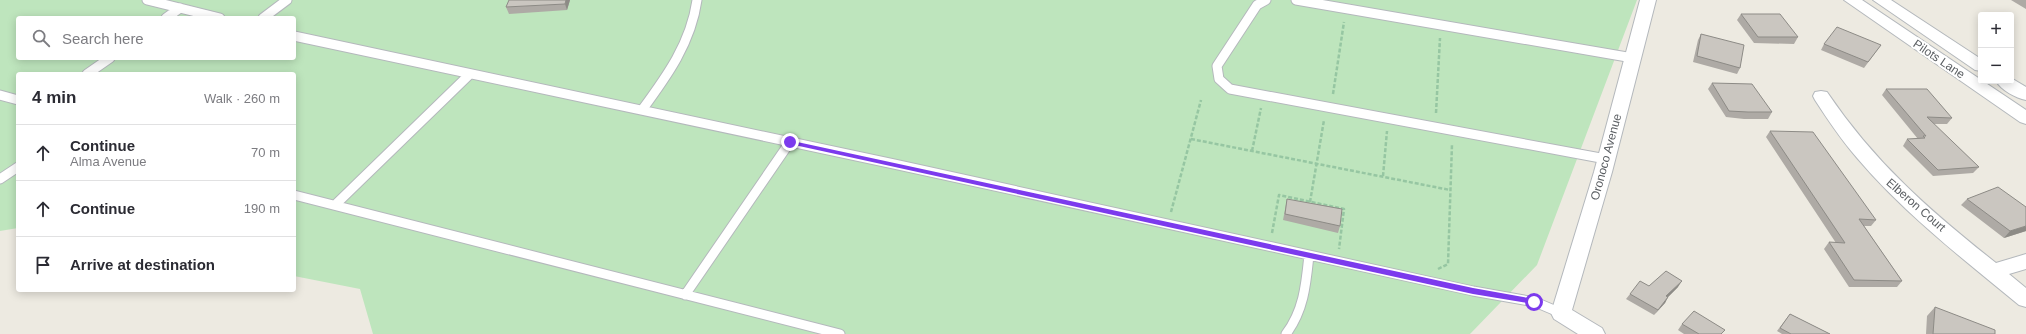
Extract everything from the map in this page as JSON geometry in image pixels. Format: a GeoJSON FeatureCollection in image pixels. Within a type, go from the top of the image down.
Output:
{"type":"FeatureCollection","features":[{"type":"Feature","properties":{"kind":"street","name":"Oronoco Avenue"},"geometry":{"type":"LineString","coordinates":[[1561,313],[1606,159],[1648,0]]}},
{"type":"Feature","properties":{"kind":"street","name":"Pilots Lane"},"geometry":{"type":"LineString","coordinates":[[1852,0],[2026,118]]}},
{"type":"Feature","properties":{"kind":"street","name":"Pilots Lane"},"geometry":{"type":"LineString","coordinates":[[1881,0],[1978,64]]}},
{"type":"Feature","properties":{"kind":"street"},"geometry":{"type":"LineString","coordinates":[[1944,63],[1967,57]]}},
{"type":"Feature","properties":{"kind":"street"},"geometry":{"type":"LineString","coordinates":[[2008,84],[2026,96]]}},
{"type":"Feature","properties":{"kind":"street","name":"Elberon Court"},"geometry":{"type":"LineString","coordinates":[[1821,96],[1853,142],[1889,182],[2026,299]]}},
{"type":"Feature","properties":{"kind":"street"},"geometry":{"type":"LineString","coordinates":[[1993,272],[2026,261]]}},
{"type":"Feature","properties":{"kind":"street"},"geometry":{"type":"LineString","coordinates":[[1561,313],[1595,334]]}},
{"type":"Feature","properties":{"kind":"lane"},"geometry":{"type":"LineString","coordinates":[[147,0],[212,16]]}},
{"type":"Feature","properties":{"kind":"lane"},"geometry":{"type":"LineString","coordinates":[[266,16],[287,0]]}},
{"type":"Feature","properties":{"kind":"lane"},"geometry":{"type":"LineString","coordinates":[[642,110],[664,80],[685,45],[692,25],[697,0]]}},
{"type":"Feature","properties":{"kind":"lane"},"geometry":{"type":"LineString","coordinates":[[1266,0],[1258,5],[1217,66],[1216,74],[1220,82],[1230,89],[1606,159]]}},
{"type":"Feature","properties":{"kind":"lane"},"geometry":{"type":"LineString","coordinates":[[1296,0],[1633,58]]}},
{"type":"Feature","properties":{"kind":"lane"},"geometry":{"type":"LineString","coordinates":[[169,16],[180,8]]}},
{"type":"Feature","properties":{"kind":"lane"},"geometry":{"type":"LineString","coordinates":[[296,36],[1420,279],[1534,302],[1561,313]]}},
{"type":"Feature","properties":{"kind":"lane"},"geometry":{"type":"LineString","coordinates":[[90,72],[107,60]]}},
{"type":"Feature","properties":{"kind":"lane"},"geometry":{"type":"LineString","coordinates":[[335,205],[470,74]]}},
{"type":"Feature","properties":{"kind":"lane"},"geometry":{"type":"LineString","coordinates":[[0,95],[16,99]]}},
{"type":"Feature","properties":{"kind":"lane"},"geometry":{"type":"LineString","coordinates":[[685,295],[790,142]]}},
{"type":"Feature","properties":{"kind":"lane"},"geometry":{"type":"LineString","coordinates":[[0,179],[16,168]]}},
{"type":"Feature","properties":{"kind":"lane"},"geometry":{"type":"LineString","coordinates":[[296,195],[840,334]]}},
{"type":"Feature","properties":{"kind":"lane"},"geometry":{"type":"LineString","coordinates":[[1286,334],[1296,323],[1304,296],[1310,255]]}},
{"type":"Feature","properties":{"kind":"path"},"geometry":{"type":"LineString","coordinates":[[1310,202],[1346,9]]}},
{"type":"Feature","properties":{"kind":"path"},"geometry":{"type":"LineString","coordinates":[[1436,128],[1440,25]]}},
{"type":"Feature","properties":{"kind":"path"},"geometry":{"type":"LineString","coordinates":[[1252,151],[1264,96]]}},
{"type":"Feature","properties":{"kind":"path"},"geometry":{"type":"LineString","coordinates":[[1167,224],[1201,100]]}},
{"type":"Feature","properties":{"kind":"path"},"geometry":{"type":"LineString","coordinates":[[1383,176],[1388,119]]}},
{"type":"Feature","properties":{"kind":"path"},"geometry":{"type":"LineString","coordinates":[[1420,279],[1448,264],[1452,131]]}},
{"type":"Feature","properties":{"kind":"path"},"geometry":{"type":"LineString","coordinates":[[1191,139],[1450,190]]}},
{"type":"Feature","properties":{"kind":"path"},"geometry":{"type":"LineString","coordinates":[[1269,246],[1279,196],[1344,209],[1338,261]]}},
{"type":"Feature","properties":{"kind":"green space"},"geometry":{"type":"Polygon","coordinates":[[[0,0],[1637,0],[1537,265],[1470,334],[373,334],[360,289],[296,276],[296,72],[16,72],[16,228],[0,231],[0,0]]]}},
{"type":"Feature","properties":{"kind":"building"},"geometry":{"type":"Polygon","coordinates":[[[509,0],[566,0],[565,4],[506,7],[509,0]]]}},
{"type":"Feature","properties":{"kind":"building"},"geometry":{"type":"Polygon","coordinates":[[[1741,14],[1780,14],[1798,37],[1758,37],[1741,14]]]}},
{"type":"Feature","properties":{"kind":"building"},"geometry":{"type":"Polygon","coordinates":[[[1837,27],[1881,45],[1868,62],[1824,44],[1837,27]]]}},
{"type":"Feature","properties":{"kind":"building"},"geometry":{"type":"Polygon","coordinates":[[[1701,34],[1744,45],[1740,68],[1697,56],[1701,34]]]}},
{"type":"Feature","properties":{"kind":"building"},"geometry":{"type":"Polygon","coordinates":[[[1712,83],[1752,84],[1772,112],[1729,111],[1712,83]]]}},
{"type":"Feature","properties":{"kind":"building"},"geometry":{"type":"Polygon","coordinates":[[[1886,89],[1927,89],[1952,118],[1927,117],[1979,167],[1938,170],[1907,139],[1925,138],[1923,136],[1926,136],[1886,89]]]}},
{"type":"Feature","properties":{"kind":"building"},"geometry":{"type":"Polygon","coordinates":[[[1770,131],[1813,132],[1876,220],[1859,219],[1902,281],[1854,280],[1829,242],[1845,243],[1770,131]]]}},
{"type":"Feature","properties":{"kind":"building"},"geometry":{"type":"Polygon","coordinates":[[[1998,187],[2026,207],[2026,226],[2010,231],[1967,199],[1998,187]]]}},
{"type":"Feature","properties":{"kind":"building"},"geometry":{"type":"Polygon","coordinates":[[[1287,199],[1342,209],[1340,226],[1285,214],[1287,199]]]}},
{"type":"Feature","properties":{"kind":"building"},"geometry":{"type":"Polygon","coordinates":[[[1666,271],[1682,281],[1666,296],[1668,297],[1658,310],[1630,294],[1640,281],[1649,286],[1666,271]]]}},
{"type":"Feature","properties":{"kind":"building"},"geometry":{"type":"Polygon","coordinates":[[[1935,307],[1995,330],[1995,334],[1933,334],[1935,307]]]}},
{"type":"Feature","properties":{"kind":"building"},"geometry":{"type":"Polygon","coordinates":[[[1694,311],[1725,330],[1721,334],[1699,334],[1682,324],[1694,311]]]}},
{"type":"Feature","properties":{"kind":"building"},"geometry":{"type":"Polygon","coordinates":[[[1790,314],[1830,334],[1791,334],[1780,328],[1790,314]]]}},
{"type":"Feature","properties":{"kind":"route"},"geometry":{"type":"LineString","coordinates":[[790,142],[1473,291],[1534,302]]}}]}
